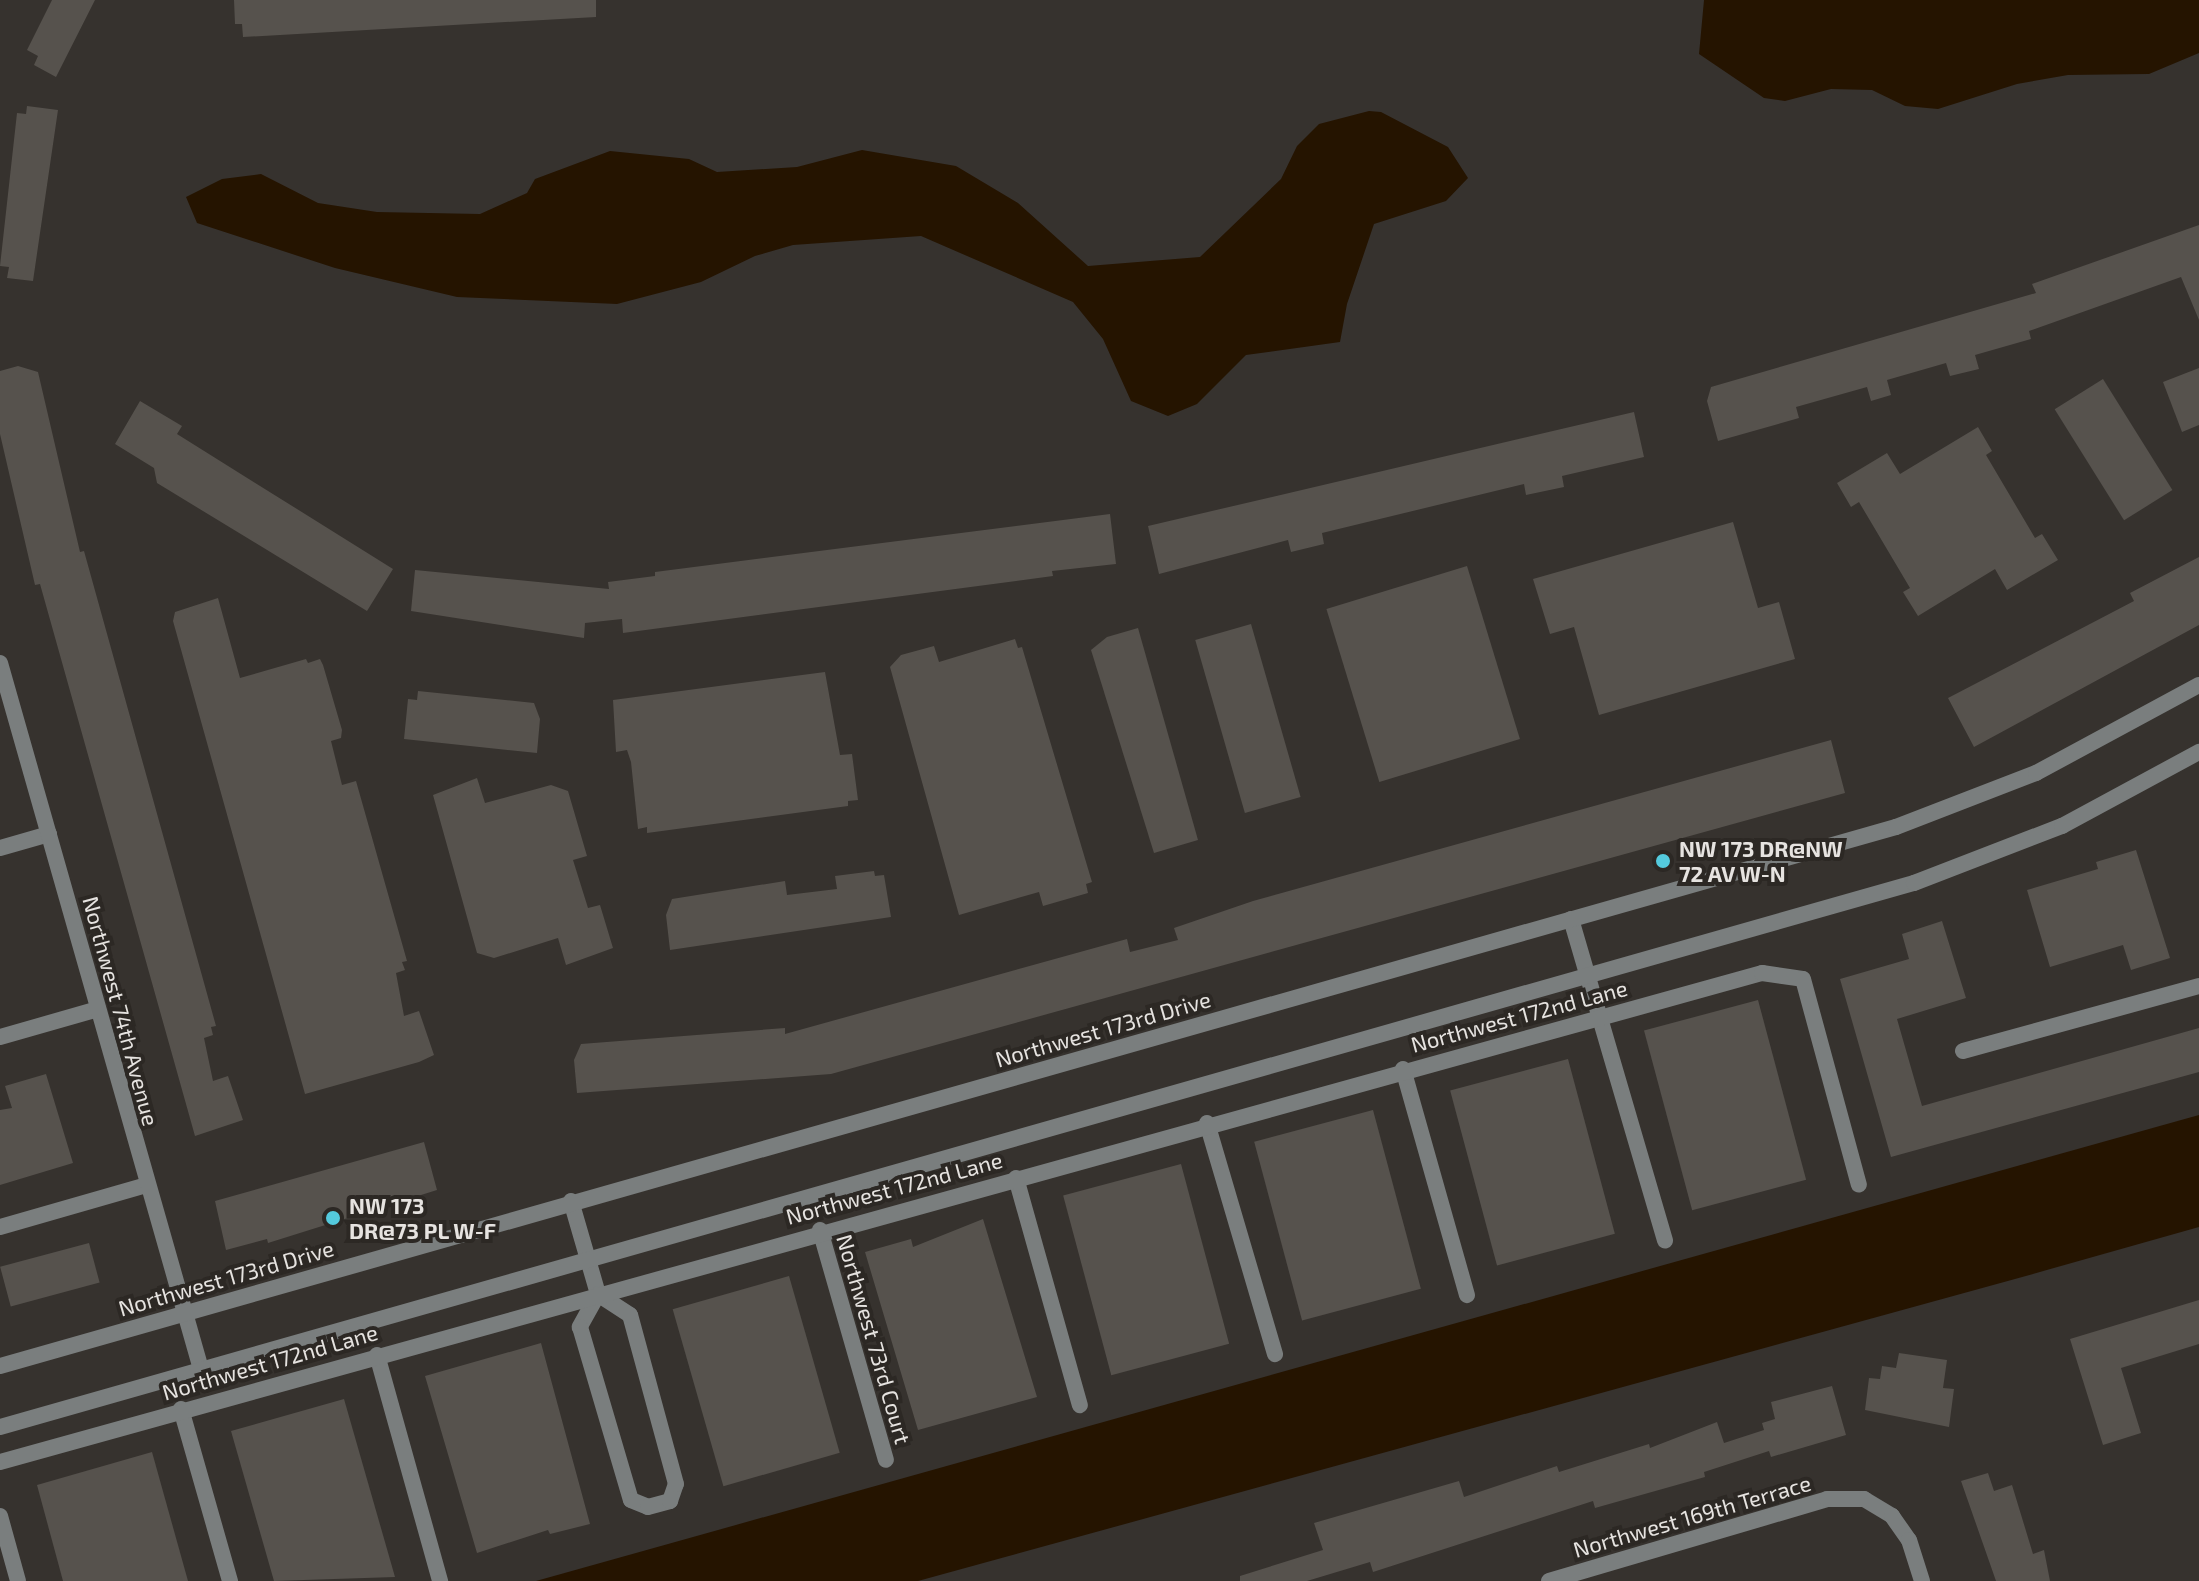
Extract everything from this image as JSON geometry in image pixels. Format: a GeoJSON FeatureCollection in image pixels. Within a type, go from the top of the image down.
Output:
{"type":"FeatureCollection","features":[{"type":"Feature","properties":{"kind":"street","name":"Northwest 74th Avenue"},"geometry":{"type":"LineString","coordinates":[[0,663],[146,1185],[201,1369]]}},
{"type":"Feature","properties":{"kind":"street","name":"Northwest 173rd Drive"},"geometry":{"type":"LineString","coordinates":[[0,1366],[1949,810],[2036,773],[2199,685]]}},
{"type":"Feature","properties":{"kind":"street"},"geometry":{"type":"LineString","coordinates":[[0,1427],[1970,865],[2062,826],[2199,752]]}},
{"type":"Feature","properties":{"kind":"street"},"geometry":{"type":"LineString","coordinates":[[0,848],[49,834]]}},
{"type":"Feature","properties":{"kind":"street"},"geometry":{"type":"LineString","coordinates":[[1571,919],[1665,1241]]}},
{"type":"Feature","properties":{"kind":"street","name":"Northwest 172nd Lane"},"geometry":{"type":"LineString","coordinates":[[0,1462],[820,1230],[1762,973],[1803,979],[1859,1185]]}},
{"type":"Feature","properties":{"kind":"street"},"geometry":{"type":"LineString","coordinates":[[1963,1051],[2199,986]]}},
{"type":"Feature","properties":{"kind":"street"},"geometry":{"type":"LineString","coordinates":[[0,1037],[98,1009]]}},
{"type":"Feature","properties":{"kind":"street"},"geometry":{"type":"LineString","coordinates":[[1403,1069],[1467,1295]]}},
{"type":"Feature","properties":{"kind":"street"},"geometry":{"type":"LineString","coordinates":[[1207,1123],[1275,1354]]}},
{"type":"Feature","properties":{"kind":"street"},"geometry":{"type":"LineString","coordinates":[[1016,1178],[1080,1405]]}},
{"type":"Feature","properties":{"kind":"street"},"geometry":{"type":"LineString","coordinates":[[0,1227],[146,1185]]}},
{"type":"Feature","properties":{"kind":"street"},"geometry":{"type":"LineString","coordinates":[[571,1201],[585,1258],[598,1294],[630,1315],[676,1484],[670,1501],[648,1507],[631,1500],[580,1327],[598,1294]]}},
{"type":"Feature","properties":{"kind":"street","name":"Northwest 73rd Court"},"geometry":{"type":"LineString","coordinates":[[820,1230],[886,1460]]}},
{"type":"Feature","properties":{"kind":"street"},"geometry":{"type":"LineString","coordinates":[[377,1355],[440,1581]]}},
{"type":"Feature","properties":{"kind":"street"},"geometry":{"type":"LineString","coordinates":[[181,1409],[230,1581]]}},
{"type":"Feature","properties":{"kind":"street","name":"Northwest 169th Terrace"},"geometry":{"type":"LineString","coordinates":[[1549,1581],[1827,1499],[1864,1499],[1892,1516],[1909,1540],[1922,1581]]}},
{"type":"Feature","properties":{"kind":"street"},"geometry":{"type":"LineString","coordinates":[[0,1516],[18,1581]]}},
{"type":"Feature","properties":{"kind":"shaded area"},"geometry":{"type":"Polygon","coordinates":[[[1704,0],[2199,0],[2199,53],[2149,74],[2068,75],[2017,84],[1938,109],[1905,106],[1872,90],[1831,89],[1785,101],[1764,98],[1699,54],[1704,0]]]}},
{"type":"Feature","properties":{"kind":"shaded area"},"geometry":{"type":"Polygon","coordinates":[[[1369,111],[1381,112],[1448,147],[1468,178],[1446,201],[1374,224],[1347,304],[1340,342],[1246,355],[1197,404],[1168,416],[1131,401],[1103,339],[1073,302],[921,236],[793,245],[755,256],[701,282],[617,304],[457,297],[335,268],[197,223],[186,197],[222,179],[261,174],[318,203],[377,212],[480,214],[527,193],[535,179],[610,151],[689,159],[717,172],[797,167],[862,150],[956,166],[1018,203],[1088,266],[1200,257],[1281,179],[1297,146],[1319,124],[1369,111]]]}},
{"type":"Feature","properties":{"kind":"shaded area"},"geometry":{"type":"Polygon","coordinates":[[[2199,1115],[2199,1227],[2015,1279],[918,1581],[536,1581],[2199,1115]]]}},
{"type":"Feature","properties":{"kind":"building"},"geometry":{"type":"Polygon","coordinates":[[[52,0],[95,0],[56,77],[34,65],[38,56],[27,50],[52,0]]]}},
{"type":"Feature","properties":{"kind":"building"},"geometry":{"type":"Polygon","coordinates":[[[234,0],[596,0],[596,17],[243,37],[242,24],[235,24],[234,0]]]}},
{"type":"Feature","properties":{"kind":"building"},"geometry":{"type":"Polygon","coordinates":[[[27,106],[58,110],[33,281],[7,278],[9,267],[0,266],[17,113],[26,114],[27,106]]]}},
{"type":"Feature","properties":{"kind":"building"},"geometry":{"type":"Polygon","coordinates":[[[2199,225],[2199,320],[2181,277],[2029,331],[2031,339],[1975,355],[1979,369],[1950,376],[1946,363],[1887,380],[1891,395],[1871,401],[1867,387],[1796,407],[1799,418],[1718,441],[1707,401],[1711,387],[2036,293],[2032,284],[2199,225]]]}},
{"type":"Feature","properties":{"kind":"building"},"geometry":{"type":"Polygon","coordinates":[[[18,366],[38,372],[80,552],[84,551],[216,1026],[211,1027],[213,1035],[204,1038],[213,1081],[228,1076],[243,1120],[195,1136],[40,584],[35,585],[0,434],[0,371],[18,366]]]}},
{"type":"Feature","properties":{"kind":"building"},"geometry":{"type":"Polygon","coordinates":[[[2199,368],[2199,425],[2182,432],[2163,382],[2199,368]]]}},
{"type":"Feature","properties":{"kind":"building"},"geometry":{"type":"Polygon","coordinates":[[[2103,379],[2172,490],[2124,520],[2055,409],[2103,379]]]}},
{"type":"Feature","properties":{"kind":"building"},"geometry":{"type":"Polygon","coordinates":[[[140,401],[182,426],[177,434],[393,569],[367,611],[157,483],[154,468],[115,444],[140,401]]]}},
{"type":"Feature","properties":{"kind":"building"},"geometry":{"type":"Polygon","coordinates":[[[1634,412],[1644,457],[1562,476],[1564,487],[1526,495],[1524,484],[1322,533],[1324,544],[1291,552],[1288,540],[1159,574],[1148,526],[1634,412]]]}},
{"type":"Feature","properties":{"kind":"building"},"geometry":{"type":"Polygon","coordinates":[[[1978,427],[1992,451],[1986,455],[2035,538],[2042,534],[2058,560],[2007,590],[1995,569],[1918,616],[1903,592],[1910,588],[1859,502],[1851,507],[1837,483],[1887,453],[1900,474],[1978,427]]]}},
{"type":"Feature","properties":{"kind":"building"},"geometry":{"type":"Polygon","coordinates":[[[1110,514],[1116,564],[1052,571],[1053,576],[623,633],[622,619],[585,623],[584,638],[411,611],[415,570],[609,589],[608,582],[655,576],[655,572],[1110,514]]]}},
{"type":"Feature","properties":{"kind":"building"},"geometry":{"type":"Polygon","coordinates":[[[1733,522],[1758,608],[1779,602],[1795,659],[1599,715],[1574,627],[1550,634],[1533,579],[1733,522]]]}},
{"type":"Feature","properties":{"kind":"building"},"geometry":{"type":"Polygon","coordinates":[[[2199,557],[2199,625],[1974,747],[1948,698],[2134,601],[2130,593],[2199,557]]]}},
{"type":"Feature","properties":{"kind":"building"},"geometry":{"type":"Polygon","coordinates":[[[1467,566],[1520,739],[1379,782],[1326,609],[1467,566]]]}},
{"type":"Feature","properties":{"kind":"building"},"geometry":{"type":"Polygon","coordinates":[[[218,598],[240,678],[306,659],[308,663],[320,659],[323,665],[342,730],[341,738],[331,741],[342,785],[356,781],[407,961],[402,962],[405,970],[396,973],[404,1016],[419,1011],[434,1055],[419,1062],[305,1094],[173,621],[175,612],[218,598]]]}},
{"type":"Feature","properties":{"kind":"building"},"geometry":{"type":"Polygon","coordinates":[[[1251,624],[1301,797],[1245,813],[1195,640],[1251,624]]]}},
{"type":"Feature","properties":{"kind":"building"},"geometry":{"type":"Polygon","coordinates":[[[1138,628],[1198,840],[1154,853],[1091,650],[1107,637],[1138,628]]]}},
{"type":"Feature","properties":{"kind":"building"},"geometry":{"type":"Polygon","coordinates":[[[1015,639],[1018,648],[1022,647],[1092,882],[1086,884],[1088,893],[1043,906],[1039,892],[959,915],[890,667],[901,655],[934,646],[939,662],[1015,639]]]}},
{"type":"Feature","properties":{"kind":"building"},"geometry":{"type":"Polygon","coordinates":[[[825,672],[840,755],[852,754],[858,800],[848,801],[848,806],[647,833],[647,827],[638,829],[631,762],[627,750],[616,752],[613,700],[825,672]]]}},
{"type":"Feature","properties":{"kind":"building"},"geometry":{"type":"Polygon","coordinates":[[[418,691],[534,703],[540,719],[537,753],[404,739],[408,699],[417,700],[418,691]]]}},
{"type":"Feature","properties":{"kind":"building"},"geometry":{"type":"Polygon","coordinates":[[[1831,740],[1845,793],[831,1074],[577,1093],[574,1060],[581,1044],[785,1028],[785,1034],[1127,939],[1130,952],[1178,940],[1174,928],[1253,901],[1831,740]]]}},
{"type":"Feature","properties":{"kind":"building"},"geometry":{"type":"Polygon","coordinates":[[[477,778],[485,803],[551,785],[568,791],[587,856],[573,860],[588,908],[600,905],[613,948],[566,965],[558,938],[494,958],[477,953],[433,795],[477,778]]]}},
{"type":"Feature","properties":{"kind":"building"},"geometry":{"type":"Polygon","coordinates":[[[2136,850],[2170,958],[2131,970],[2123,945],[2050,967],[2027,890],[2098,869],[2096,862],[2136,850]]]}},
{"type":"Feature","properties":{"kind":"building"},"geometry":{"type":"Polygon","coordinates":[[[874,871],[875,876],[884,875],[891,917],[670,950],[666,915],[672,899],[785,881],[787,895],[837,889],[835,876],[874,871]]]}},
{"type":"Feature","properties":{"kind":"building"},"geometry":{"type":"Polygon","coordinates":[[[1942,921],[1966,998],[1897,1019],[1922,1106],[2199,1028],[2199,1072],[1891,1157],[1840,979],[1909,959],[1902,934],[1942,921]]]}},
{"type":"Feature","properties":{"kind":"building"},"geometry":{"type":"Polygon","coordinates":[[[1758,1000],[1806,1180],[1692,1210],[1644,1031],[1758,1000]]]}},
{"type":"Feature","properties":{"kind":"building"},"geometry":{"type":"Polygon","coordinates":[[[1568,1059],[1615,1234],[1497,1265],[1450,1091],[1568,1059]]]}},
{"type":"Feature","properties":{"kind":"building"},"geometry":{"type":"Polygon","coordinates":[[[46,1074],[73,1163],[0,1185],[0,1110],[12,1108],[5,1086],[46,1074]]]}},
{"type":"Feature","properties":{"kind":"building"},"geometry":{"type":"Polygon","coordinates":[[[1373,1110],[1421,1289],[1302,1321],[1254,1142],[1373,1110]]]}},
{"type":"Feature","properties":{"kind":"building"},"geometry":{"type":"Polygon","coordinates":[[[424,1142],[437,1190],[268,1243],[267,1239],[226,1250],[215,1201],[424,1142]]]}},
{"type":"Feature","properties":{"kind":"building"},"geometry":{"type":"Polygon","coordinates":[[[1181,1164],[1229,1344],[1111,1375],[1063,1196],[1181,1164]]]}},
{"type":"Feature","properties":{"kind":"building"},"geometry":{"type":"Polygon","coordinates":[[[983,1219],[1037,1397],[918,1430],[865,1252],[911,1239],[913,1247],[983,1219]]]}},
{"type":"Feature","properties":{"kind":"building"},"geometry":{"type":"Polygon","coordinates":[[[89,1243],[100,1283],[11,1306],[0,1267],[89,1243]]]}},
{"type":"Feature","properties":{"kind":"building"},"geometry":{"type":"Polygon","coordinates":[[[789,1276],[840,1453],[723,1486],[673,1309],[789,1276]]]}},
{"type":"Feature","properties":{"kind":"building"},"geometry":{"type":"Polygon","coordinates":[[[2199,1300],[2199,1344],[2121,1368],[2141,1433],[2103,1445],[2070,1339],[2199,1300]]]}},
{"type":"Feature","properties":{"kind":"building"},"geometry":{"type":"Polygon","coordinates":[[[541,1343],[590,1524],[550,1534],[548,1530],[477,1553],[425,1376],[541,1343]]]}},
{"type":"Feature","properties":{"kind":"building"},"geometry":{"type":"Polygon","coordinates":[[[1899,1353],[1947,1360],[1943,1388],[1954,1389],[1949,1427],[1865,1410],[1869,1378],[1880,1379],[1882,1366],[1896,1368],[1899,1353]]]}},
{"type":"Feature","properties":{"kind":"building"},"geometry":{"type":"Polygon","coordinates":[[[1832,1386],[1846,1435],[1771,1457],[1769,1451],[1704,1472],[1705,1477],[1595,1508],[1593,1501],[1373,1572],[1370,1562],[1307,1581],[1240,1581],[1240,1576],[1323,1550],[1314,1523],[1459,1481],[1464,1497],[1557,1466],[1559,1472],[1649,1444],[1650,1448],[1717,1422],[1724,1443],[1764,1430],[1762,1423],[1775,1419],[1771,1402],[1832,1386]]]}},
{"type":"Feature","properties":{"kind":"building"},"geometry":{"type":"Polygon","coordinates":[[[344,1399],[395,1577],[274,1581],[231,1431],[344,1399]]]}},
{"type":"Feature","properties":{"kind":"building"},"geometry":{"type":"Polygon","coordinates":[[[152,1452],[188,1581],[63,1581],[37,1485],[152,1452]]]}},
{"type":"Feature","properties":{"kind":"building"},"geometry":{"type":"Polygon","coordinates":[[[1988,1473],[1994,1491],[2012,1485],[2033,1554],[2044,1550],[2050,1581],[1996,1581],[1961,1481],[1988,1473]]]}},
{"type":"Feature","properties":{"kind":"place","name":"NW 173 DR@NW 72 AV W-N"},"geometry":{"type":"Point","coordinates":[1663,861]}},
{"type":"Feature","properties":{"kind":"place","name":"NW 173 DR@73 PL W-F"},"geometry":{"type":"Point","coordinates":[333,1218]}}]}
